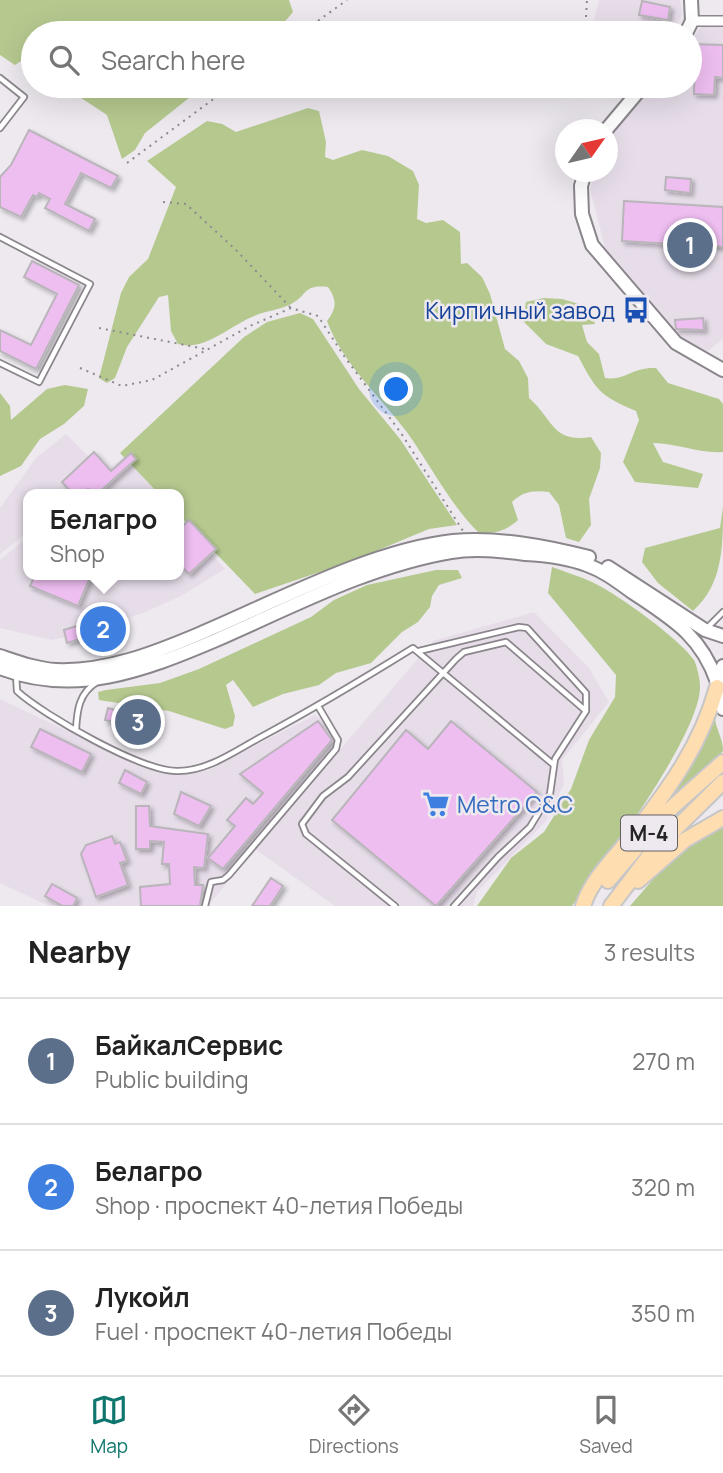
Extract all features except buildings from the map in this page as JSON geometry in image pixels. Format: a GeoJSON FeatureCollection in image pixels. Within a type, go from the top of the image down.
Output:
{"type":"FeatureCollection","features":[{"type":"Feature","properties":{"kind":"main road"},"geometry":{"type":"LineString","coordinates":[[691,0],[692,21]]}},
{"type":"Feature","properties":{"kind":"main road"},"geometry":{"type":"LineString","coordinates":[[615,119],[633,98]]}},
{"type":"Feature","properties":{"kind":"main road"},"geometry":{"type":"LineString","coordinates":[[583,182],[582,214],[592,245],[676,343],[723,370]]}},
{"type":"Feature","properties":{"kind":"main road"},"geometry":{"type":"LineString","coordinates":[[0,668],[56,670],[118,663],[162,650],[372,561],[452,541],[545,546],[590,557],[630,579],[705,630],[723,636]]}},
{"type":"Feature","properties":{"kind":"main road"},"geometry":{"type":"LineString","coordinates":[[0,656],[18,669],[54,682],[102,679],[165,662],[375,572],[453,552],[489,551],[542,555],[586,564],[663,612],[699,643],[717,685],[723,709]]}},
{"type":"Feature","properties":{"kind":"main road"},"geometry":{"type":"LineString","coordinates":[[584,906],[611,863],[674,782],[704,728],[723,666]]}},
{"type":"Feature","properties":{"kind":"main road","name":"М-4"},"geometry":{"type":"LineString","coordinates":[[584,906],[668,811],[721,764]]}},
{"type":"Feature","properties":{"kind":"main road","name":"М-4"},"geometry":{"type":"LineString","coordinates":[[611,906],[653,851],[723,782]]}},
{"type":"Feature","properties":{"kind":"main road"},"geometry":{"type":"LineString","coordinates":[[617,906],[658,861],[723,818]]}},
{"type":"Feature","properties":{"kind":"street"},"geometry":{"type":"LineString","coordinates":[[692,21],[723,21]]}},
{"type":"Feature","properties":{"kind":"lane"},"geometry":{"type":"LineString","coordinates":[[0,78],[21,95]]}},
{"type":"Feature","properties":{"kind":"lane"},"geometry":{"type":"LineString","coordinates":[[0,128],[23,98]]}},
{"type":"Feature","properties":{"kind":"lane"},"geometry":{"type":"LineString","coordinates":[[0,237],[90,284],[39,382],[0,363]]}},
{"type":"Feature","properties":{"kind":"lane"},"geometry":{"type":"LineString","coordinates":[[705,630],[723,612]]}},
{"type":"Feature","properties":{"kind":"lane"},"geometry":{"type":"LineString","coordinates":[[419,652],[519,627],[527,628],[586,693],[586,711],[554,765],[550,794],[530,827],[454,906]]}},
{"type":"Feature","properties":{"kind":"lane"},"geometry":{"type":"LineString","coordinates":[[395,906],[306,835],[302,824],[323,796],[348,777],[444,672],[464,652],[506,642],[586,711]]}},
{"type":"Feature","properties":{"kind":"lane"},"geometry":{"type":"LineString","coordinates":[[18,669],[17,691],[76,730],[154,767],[176,771],[198,769],[220,760],[318,706],[413,648],[554,765]]}},
{"type":"Feature","properties":{"kind":"lane"},"geometry":{"type":"LineString","coordinates":[[76,730],[81,698],[86,689],[102,679]]}},
{"type":"Feature","properties":{"kind":"lane"},"geometry":{"type":"LineString","coordinates":[[205,906],[211,881],[223,880],[229,874],[336,749],[338,740],[318,706]]}},
{"type":"Feature","properties":{"kind":"path"},"geometry":{"type":"LineString","coordinates":[[318,21],[346,0]]}},
{"type":"Feature","properties":{"kind":"path"},"geometry":{"type":"LineString","coordinates":[[586,17],[587,0]]}},
{"type":"Feature","properties":{"kind":"path"},"geometry":{"type":"LineString","coordinates":[[127,163],[215,98]]}},
{"type":"Feature","properties":{"kind":"path"},"geometry":{"type":"LineString","coordinates":[[163,202],[186,204],[236,250],[291,308],[318,316],[401,433],[470,541]]}},
{"type":"Feature","properties":{"kind":"path"},"geometry":{"type":"LineString","coordinates":[[80,368],[122,386],[152,380],[206,349],[291,308]]}},
{"type":"Feature","properties":{"kind":"path"},"geometry":{"type":"LineString","coordinates":[[99,328],[206,349]]}},
{"type":"Feature","properties":{"kind":"shaded area"},"geometry":{"type":"Polygon","coordinates":[[[599,0],[680,0],[682,14],[679,21],[594,21],[599,0]]]}},
{"type":"Feature","properties":{"kind":"shaded area"},"geometry":{"type":"Polygon","coordinates":[[[702,26],[723,26],[723,339],[704,354],[684,342],[605,248],[590,189],[592,182],[618,182],[618,126],[641,98],[702,98],[702,26]]]}},
{"type":"Feature","properties":{"kind":"shaded area"},"geometry":{"type":"Polygon","coordinates":[[[66,434],[102,470],[79,489],[23,489],[23,536],[0,554],[0,508],[36,458],[66,434]]]}},
{"type":"Feature","properties":{"kind":"shaded area"},"geometry":{"type":"Polygon","coordinates":[[[124,456],[154,489],[85,489],[124,456]]]}},
{"type":"Feature","properties":{"kind":"shaded area"},"geometry":{"type":"Polygon","coordinates":[[[184,524],[225,569],[181,596],[143,613],[52,640],[0,628],[0,560],[23,541],[23,580],[184,580],[184,524]]]}},
{"type":"Feature","properties":{"kind":"shaded area"},"geometry":{"type":"Polygon","coordinates":[[[534,612],[589,668],[609,702],[562,760],[564,784],[546,821],[477,892],[473,906],[335,906],[255,849],[208,906],[49,906],[0,883],[0,699],[141,766],[206,771],[315,715],[336,730],[334,748],[261,842],[433,641],[534,612]]]}},
{"type":"Feature","properties":{"kind":"green space"},"geometry":{"type":"Polygon","coordinates":[[[0,0],[289,0],[293,12],[285,21],[21,21],[21,61],[15,65],[0,55],[0,0]]]}},
{"type":"Feature","properties":{"kind":"green space"},"geometry":{"type":"Polygon","coordinates":[[[81,98],[189,98],[145,133],[135,150],[122,159],[107,115],[81,98]]]}},
{"type":"Feature","properties":{"kind":"green space"},"geometry":{"type":"Polygon","coordinates":[[[308,108],[319,111],[326,142],[325,157],[333,160],[362,150],[388,156],[413,171],[419,185],[417,219],[426,223],[443,220],[460,232],[461,264],[467,263],[482,277],[490,294],[505,349],[519,361],[528,378],[529,398],[561,433],[568,437],[591,437],[601,453],[600,468],[589,499],[591,525],[579,542],[566,538],[559,505],[549,492],[544,491],[525,493],[512,502],[518,520],[509,527],[489,533],[478,532],[449,496],[406,431],[342,351],[327,321],[335,304],[328,287],[314,287],[287,306],[254,316],[207,341],[188,345],[178,344],[171,331],[168,295],[159,297],[127,347],[115,378],[107,383],[99,378],[121,293],[129,277],[148,259],[176,187],[147,161],[207,121],[222,124],[236,132],[308,108]]]}},
{"type":"Feature","properties":{"kind":"green space"},"geometry":{"type":"Polygon","coordinates":[[[543,298],[562,299],[589,307],[595,324],[582,325],[587,342],[599,354],[605,378],[618,378],[647,368],[656,368],[668,383],[719,399],[723,404],[723,452],[653,443],[663,462],[703,474],[698,488],[635,482],[623,462],[639,420],[636,411],[600,391],[578,356],[546,344],[523,321],[526,302],[543,298]]]}},
{"type":"Feature","properties":{"kind":"green space"},"geometry":{"type":"Polygon","coordinates":[[[300,313],[313,319],[359,389],[400,439],[457,525],[429,529],[352,561],[255,594],[184,520],[184,489],[154,489],[120,453],[244,337],[267,322],[300,313]]]}},
{"type":"Feature","properties":{"kind":"green space"},"geometry":{"type":"Polygon","coordinates":[[[65,385],[88,389],[84,406],[64,424],[40,439],[21,466],[0,476],[0,393],[10,406],[11,420],[47,389],[65,385]]]}},
{"type":"Feature","properties":{"kind":"green space"},"geometry":{"type":"Polygon","coordinates":[[[723,507],[723,536],[716,577],[703,600],[693,611],[658,583],[642,562],[645,548],[720,528],[723,507]]]}},
{"type":"Feature","properties":{"kind":"green space"},"geometry":{"type":"Polygon","coordinates":[[[552,567],[592,582],[616,596],[647,617],[687,651],[694,660],[699,676],[696,708],[685,735],[648,798],[572,906],[477,906],[511,858],[544,832],[571,789],[589,740],[615,697],[616,675],[548,593],[552,567]]]}},
{"type":"Feature","properties":{"kind":"green space"},"geometry":{"type":"Polygon","coordinates":[[[436,570],[458,570],[462,578],[439,585],[432,596],[430,607],[418,622],[402,632],[371,663],[336,673],[319,685],[283,694],[253,707],[233,680],[226,685],[235,716],[233,726],[225,729],[169,711],[99,700],[98,692],[160,683],[199,669],[311,617],[334,600],[367,585],[436,570]]]}},
{"type":"Feature","properties":{"kind":"green space"},"geometry":{"type":"Polygon","coordinates":[[[715,716],[723,751],[653,821],[715,716]]]}},
{"type":"Feature","properties":{"kind":"green space"},"geometry":{"type":"Polygon","coordinates":[[[723,822],[723,906],[630,906],[668,862],[723,822]]]}},
{"type":"Feature","properties":{"kind":"place","name":"БайкалСервис"},"geometry":{"type":"Point","coordinates":[690,245]}},
{"type":"Feature","properties":{"kind":"place","name":"Кирпичный завод"},"geometry":{"type":"Point","coordinates":[636,310]}},
{"type":"Feature","properties":{"kind":"place","name":"Белагро"},"geometry":{"type":"Point","coordinates":[103,629]}},
{"type":"Feature","properties":{"kind":"place","name":"Лукойл"},"geometry":{"type":"Point","coordinates":[138,722]}},
{"type":"Feature","properties":{"kind":"place","name":"Metro C&C"},"geometry":{"type":"Point","coordinates":[436,804]}}]}
